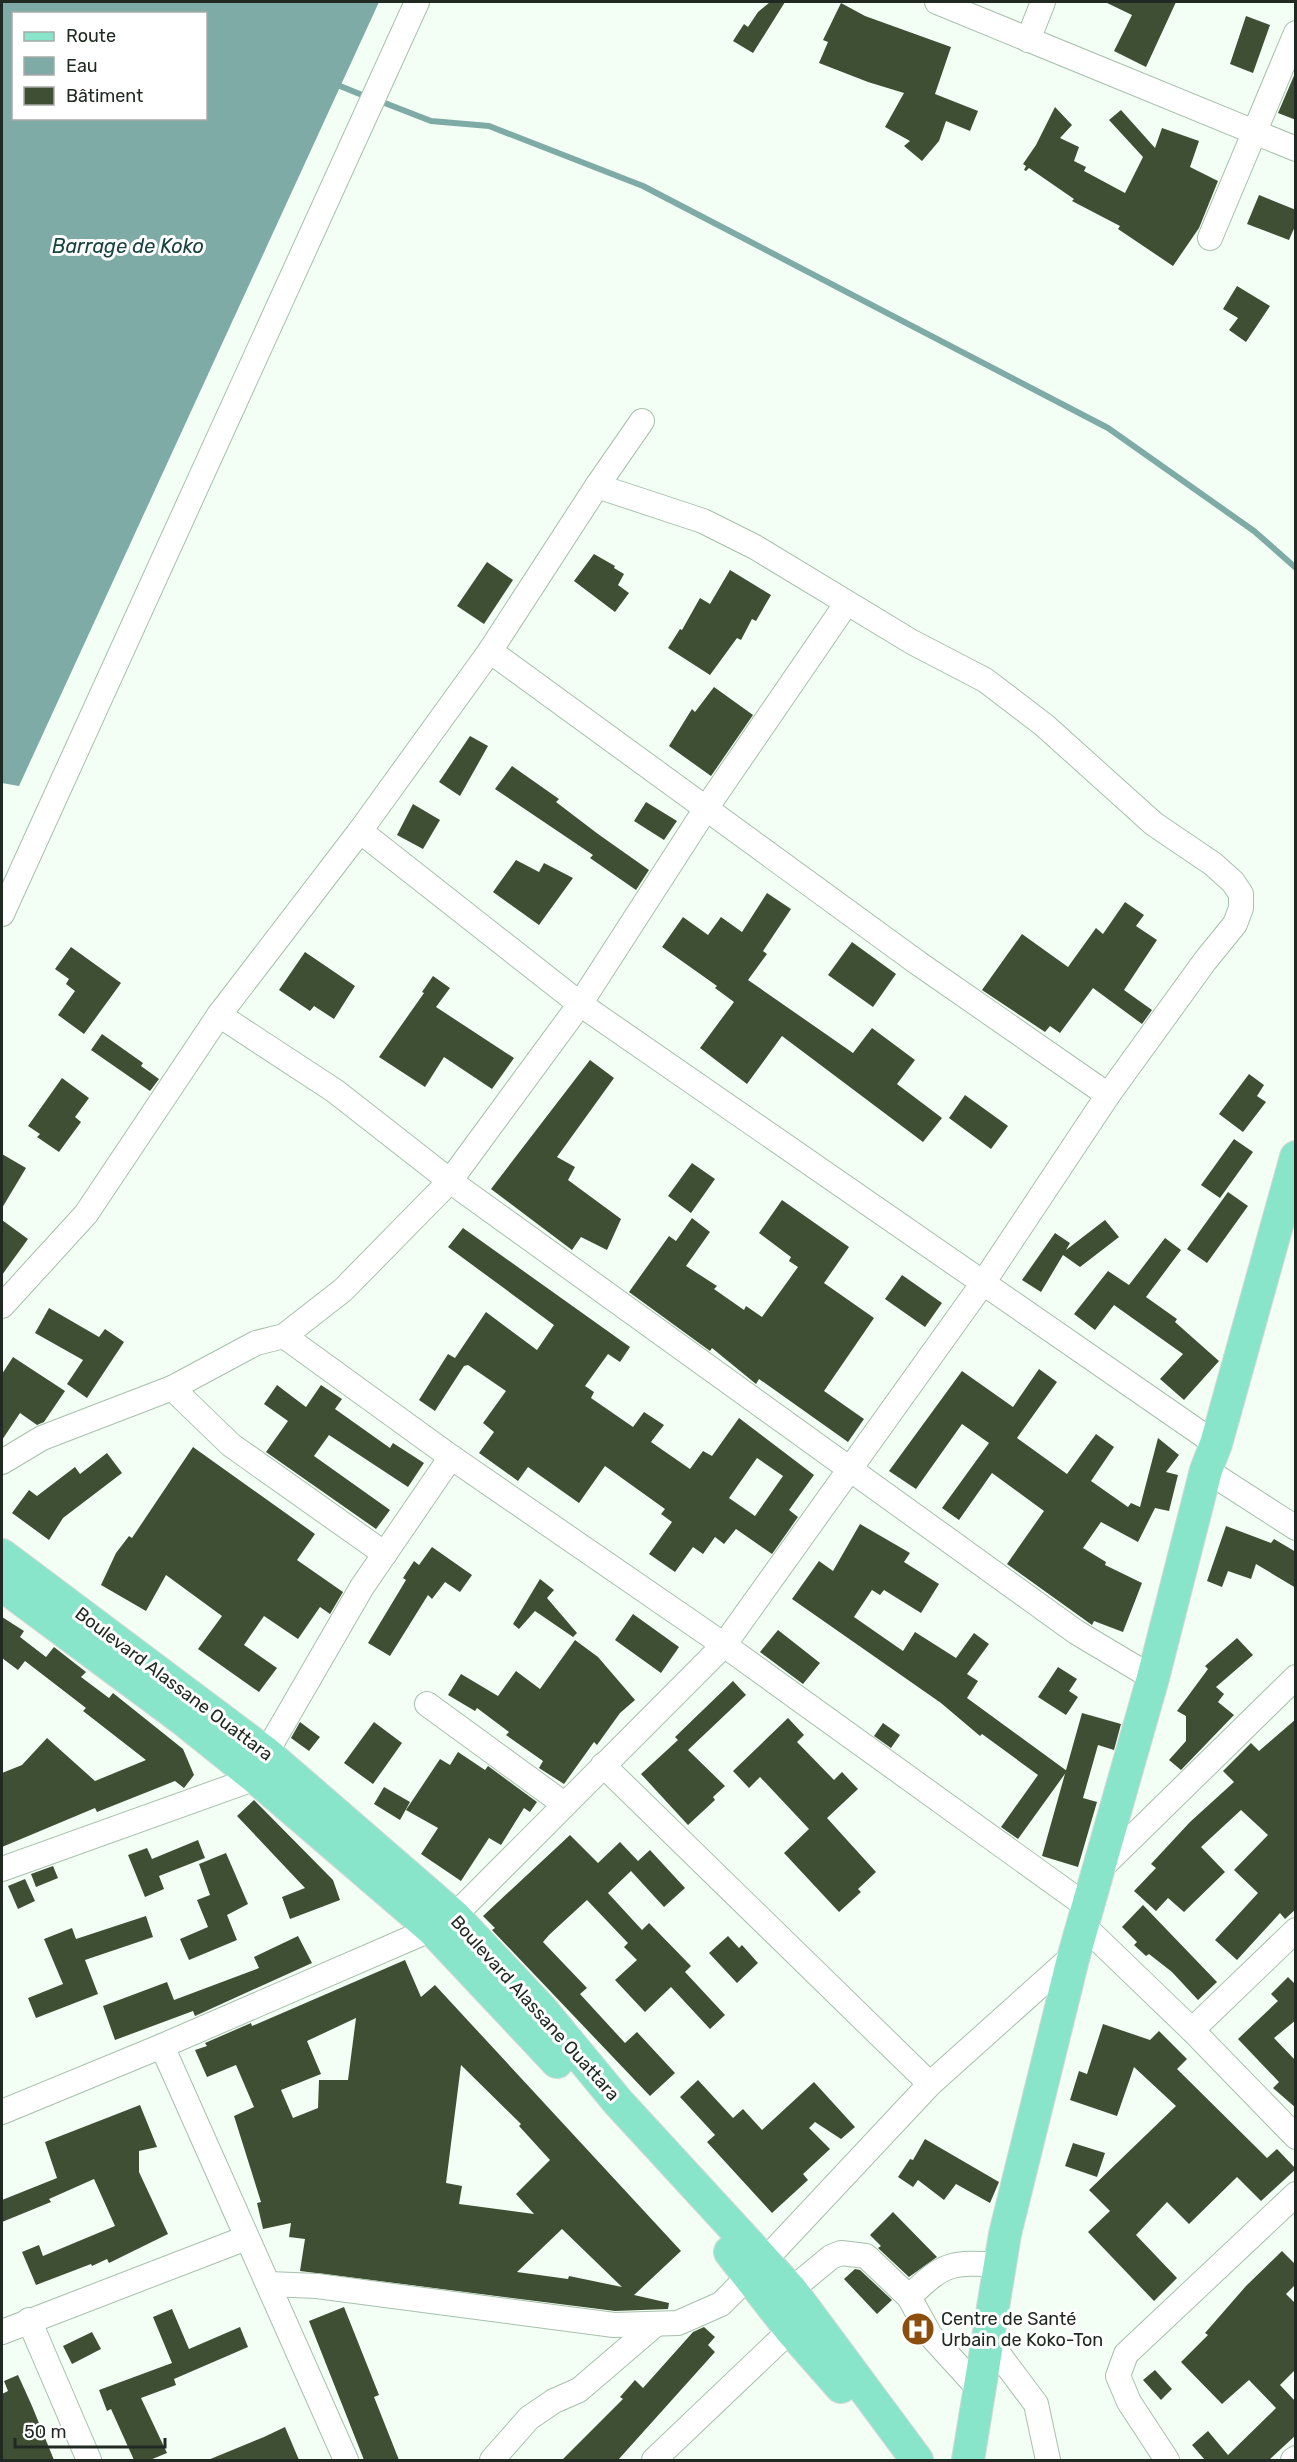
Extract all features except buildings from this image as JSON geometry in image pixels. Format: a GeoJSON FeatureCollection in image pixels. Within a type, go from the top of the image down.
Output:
{"type":"FeatureCollection","features":[{"type":"Feature","properties":{"kind":"main road"},"geometry":{"type":"LineString","coordinates":[[968,2460],[1005,2234],[1097,1873],[1154,1678],[1211,1457],[1296,1157]]}},
{"type":"Feature","properties":{"kind":"main road","name":"Boulevard Alassane Ouattara"},"geometry":{"type":"LineString","coordinates":[[2,1555],[261,1765],[542,2010],[757,2267],[797,2310],[917,2460]]}},
{"type":"Feature","properties":{"kind":"main road","name":"Boulevard Alassane Ouattara"},"geometry":{"type":"LineString","coordinates":[[2,1585],[181,1718],[261,1765]]}},
{"type":"Feature","properties":{"kind":"main road","name":"Boulevard Alassane Ouattara"},"geometry":{"type":"LineString","coordinates":[[797,2310],[896,2460]]}},
{"type":"Feature","properties":{"kind":"street"},"geometry":{"type":"LineString","coordinates":[[2,914],[417,2]]}},
{"type":"Feature","properties":{"kind":"street"},"geometry":{"type":"LineString","coordinates":[[937,2],[1296,149]]}},
{"type":"Feature","properties":{"kind":"street"},"geometry":{"type":"LineString","coordinates":[[1028,40],[1043,2]]}},
{"type":"Feature","properties":{"kind":"street"},"geometry":{"type":"LineString","coordinates":[[1210,238],[1253,130],[1296,33]]}},
{"type":"Feature","properties":{"kind":"street"},"geometry":{"type":"LineString","coordinates":[[2,1306],[86,1214],[219,1016],[360,831],[490,651],[642,421]]}},
{"type":"Feature","properties":{"kind":"street"},"geometry":{"type":"LineString","coordinates":[[2,2112],[162,2046],[443,1922],[724,1645],[983,1283],[1108,1095],[1205,961],[1235,924],[1241,908],[1241,894],[1233,882],[1213,864],[1154,824],[1044,725],[986,680],[846,604],[755,547],[703,520],[597,486]]}},
{"type":"Feature","properties":{"kind":"street"},"geometry":{"type":"LineString","coordinates":[[2,1462],[42,1438],[172,1388],[256,1343],[284,1336],[344,1290],[450,1181],[580,1004],[707,807],[846,604]]}},
{"type":"Feature","properties":{"kind":"street"},"geometry":{"type":"LineString","coordinates":[[490,651],[918,963],[1108,1095]]}},
{"type":"Feature","properties":{"kind":"street"},"geometry":{"type":"LineString","coordinates":[[360,831],[580,1004],[983,1283],[1211,1457],[1296,1528]]}},
{"type":"Feature","properties":{"kind":"street"},"geometry":{"type":"LineString","coordinates":[[219,1016],[335,1091],[450,1181],[1076,1632],[1154,1678]]}},
{"type":"Feature","properties":{"kind":"street"},"geometry":{"type":"LineString","coordinates":[[284,1336],[452,1457],[724,1645],[1082,1930],[1192,2030],[1296,2137]]}},
{"type":"Feature","properties":{"kind":"street"},"geometry":{"type":"LineString","coordinates":[[172,1388],[231,1445],[385,1554]]}},
{"type":"Feature","properties":{"kind":"street"},"geometry":{"type":"LineString","coordinates":[[2,1869],[261,1765],[362,1587],[452,1457]]}},
{"type":"Feature","properties":{"kind":"street"},"geometry":{"type":"LineString","coordinates":[[1097,1873],[1296,1677]]}},
{"type":"Feature","properties":{"kind":"street"},"geometry":{"type":"LineString","coordinates":[[427,1704],[564,1804]]}},
{"type":"Feature","properties":{"kind":"street"},"geometry":{"type":"LineString","coordinates":[[603,1765],[930,2084]]}},
{"type":"Feature","properties":{"kind":"street"},"geometry":{"type":"LineString","coordinates":[[268,2284],[316,2286],[614,2325],[678,2323],[720,2304],[930,2084],[1082,1930]]}},
{"type":"Feature","properties":{"kind":"street"},"geometry":{"type":"LineString","coordinates":[[1192,2030],[1296,1930]]}},
{"type":"Feature","properties":{"kind":"street"},"geometry":{"type":"LineString","coordinates":[[162,2046],[346,2460]]}},
{"type":"Feature","properties":{"kind":"street"},"geometry":{"type":"LineString","coordinates":[[1167,2460],[1129,2402],[1118,2376],[1126,2355],[1296,2194]]}},
{"type":"Feature","properties":{"kind":"street"},"geometry":{"type":"LineString","coordinates":[[2,2332],[246,2238]]}},
{"type":"Feature","properties":{"kind":"street"},"geometry":{"type":"LineString","coordinates":[[654,2460],[797,2310],[831,2257],[841,2253],[866,2256],[909,2297],[930,2335],[980,2390]]}},
{"type":"Feature","properties":{"kind":"street"},"geometry":{"type":"LineString","coordinates":[[909,2297],[935,2272],[959,2262],[1000,2265]]}},
{"type":"Feature","properties":{"kind":"street"},"geometry":{"type":"LineString","coordinates":[[29,2320],[89,2460]]}},
{"type":"Feature","properties":{"kind":"street"},"geometry":{"type":"LineString","coordinates":[[492,2460],[529,2418],[554,2401],[579,2390],[656,2324]]}},
{"type":"Feature","properties":{"kind":"street"},"geometry":{"type":"LineString","coordinates":[[988,2340],[1036,2404],[1048,2460]]}},
{"type":"Feature","properties":{"kind":"water","name":"Barrage de Koko"},"geometry":{"type":"Polygon","coordinates":[[[2,2],[379,2],[19,786],[2,783],[2,2]]]}},
{"type":"Feature","properties":{"kind":"waterway"},"geometry":{"type":"LineString","coordinates":[[340,86],[367,97]]}},
{"type":"Feature","properties":{"kind":"waterway"},"geometry":{"type":"LineString","coordinates":[[377,100],[431,121],[489,126],[643,186],[1108,428],[1254,531],[1296,568]]}},
{"type":"Feature","properties":{"kind":"place","name":"Centre de Santé Urbain de Koko-Ton"},"geometry":{"type":"Point","coordinates":[918,2329]}}]}
